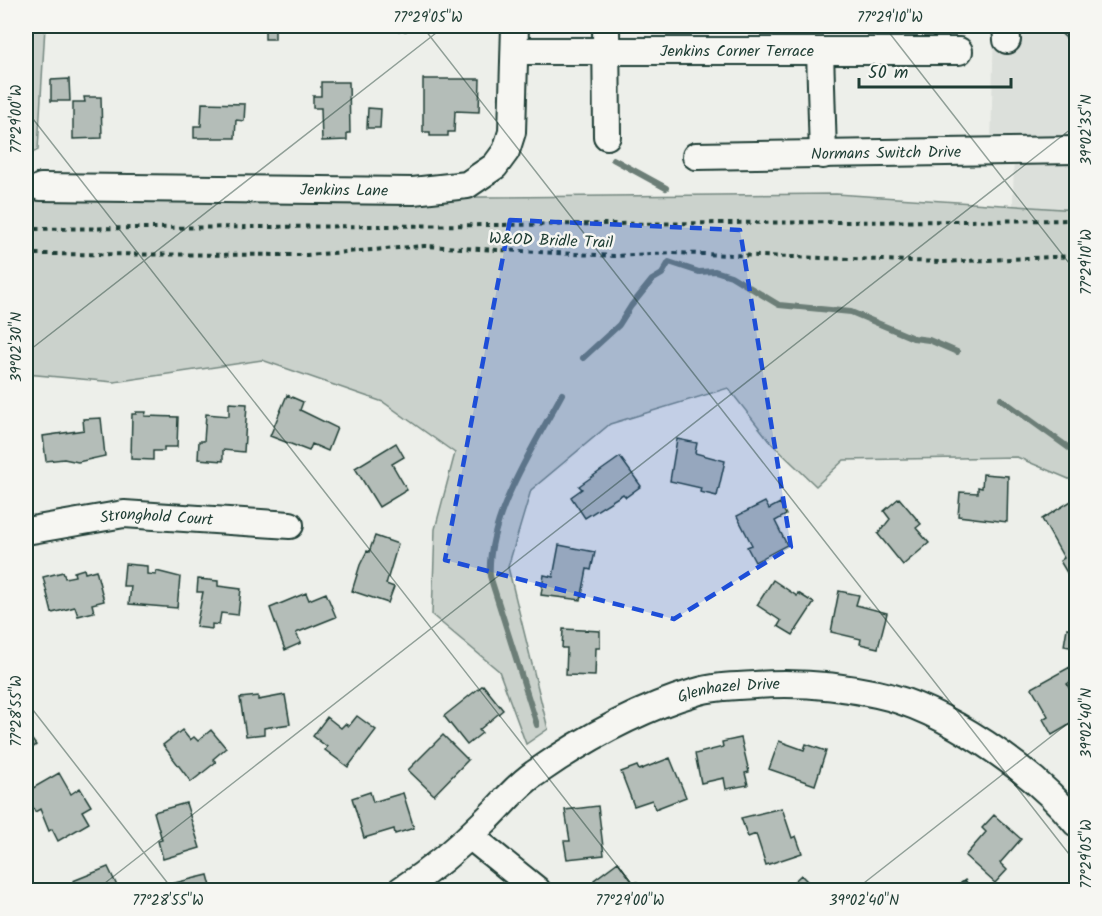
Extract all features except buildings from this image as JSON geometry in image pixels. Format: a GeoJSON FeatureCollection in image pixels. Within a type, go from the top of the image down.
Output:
{"type":"FeatureCollection","features":[{"type":"Feature","properties":{"kind":"street","name":"Jenkins Corner Terrace"},"geometry":{"type":"LineString","coordinates":[[515,38],[606,38],[820,51],[959,51]]}},
{"type":"Feature","properties":{"kind":"street","name":"Jenkins Lane"},"geometry":{"type":"LineString","coordinates":[[41,187],[413,191],[467,185],[495,166],[506,151],[512,132],[515,38]]}},
{"type":"Feature","properties":{"kind":"street"},"geometry":{"type":"LineString","coordinates":[[606,38],[607,136]]}},
{"type":"Feature","properties":{"kind":"street"},"geometry":{"type":"LineString","coordinates":[[820,51],[823,155]]}},
{"type":"Feature","properties":{"kind":"street","name":"Normans Switch Drive"},"geometry":{"type":"LineString","coordinates":[[696,156],[1077,150]]}},
{"type":"Feature","properties":{"kind":"street","name":"Stronghold Court"},"geometry":{"type":"LineString","coordinates":[[26,531],[124,514],[290,525]]}},
{"type":"Feature","properties":{"kind":"street","name":"Glenhazel Drive"},"geometry":{"type":"LineString","coordinates":[[401,891],[470,836],[532,776],[607,728],[698,691],[787,683],[834,686],[879,694],[934,715],[1002,755],[1039,783],[1077,822]]}},
{"type":"Feature","properties":{"kind":"street"},"geometry":{"type":"LineString","coordinates":[[470,836],[537,891]]}},
{"type":"Feature","properties":{"kind":"path"},"geometry":{"type":"LineString","coordinates":[[26,229],[1077,220]]}},
{"type":"Feature","properties":{"kind":"path","name":"W&OD Bridle Trail"},"geometry":{"type":"LineString","coordinates":[[26,254],[307,255],[424,246],[614,256],[672,253],[942,262],[1077,256]]}},
{"type":"Feature","properties":{"kind":"highlighted area"},"geometry":{"type":"Polygon","coordinates":[[[510,220],[740,230],[791,547],[674,619],[445,560],[510,220]]]}},
{"type":"Feature","properties":{"kind":"shaded area"},"geometry":{"type":"Polygon","coordinates":[[[26,26],[45,26],[38,150],[26,156],[26,26]]]}},
{"type":"Feature","properties":{"kind":"shaded area"},"geometry":{"type":"Polygon","coordinates":[[[994,26],[1076,26],[1076,210],[1013,206],[1014,144],[991,144],[994,26]]]}},
{"type":"Feature","properties":{"kind":"shaded area"},"geometry":{"type":"Polygon","coordinates":[[[836,194],[1076,210],[1076,482],[1017,457],[844,460],[816,486],[772,444],[728,388],[610,424],[531,490],[508,567],[548,729],[526,744],[499,671],[432,615],[435,529],[455,453],[383,402],[262,360],[114,382],[26,374],[26,201],[836,194]]]}},
{"type":"Feature","properties":{"kind":"waterway"},"geometry":{"type":"LineString","coordinates":[[613,159],[666,188]]}},
{"type":"Feature","properties":{"kind":"waterway"},"geometry":{"type":"LineString","coordinates":[[583,358],[619,325],[631,306],[652,280],[662,274],[669,262],[699,272],[715,271],[731,276],[779,305],[851,312],[913,338],[929,340],[957,352]]}},
{"type":"Feature","properties":{"kind":"waterway"},"geometry":{"type":"LineString","coordinates":[[537,725],[490,576],[491,554],[496,531],[514,482],[562,394]]}},
{"type":"Feature","properties":{"kind":"waterway"},"geometry":{"type":"LineString","coordinates":[[1001,399],[1076,453]]}}]}
